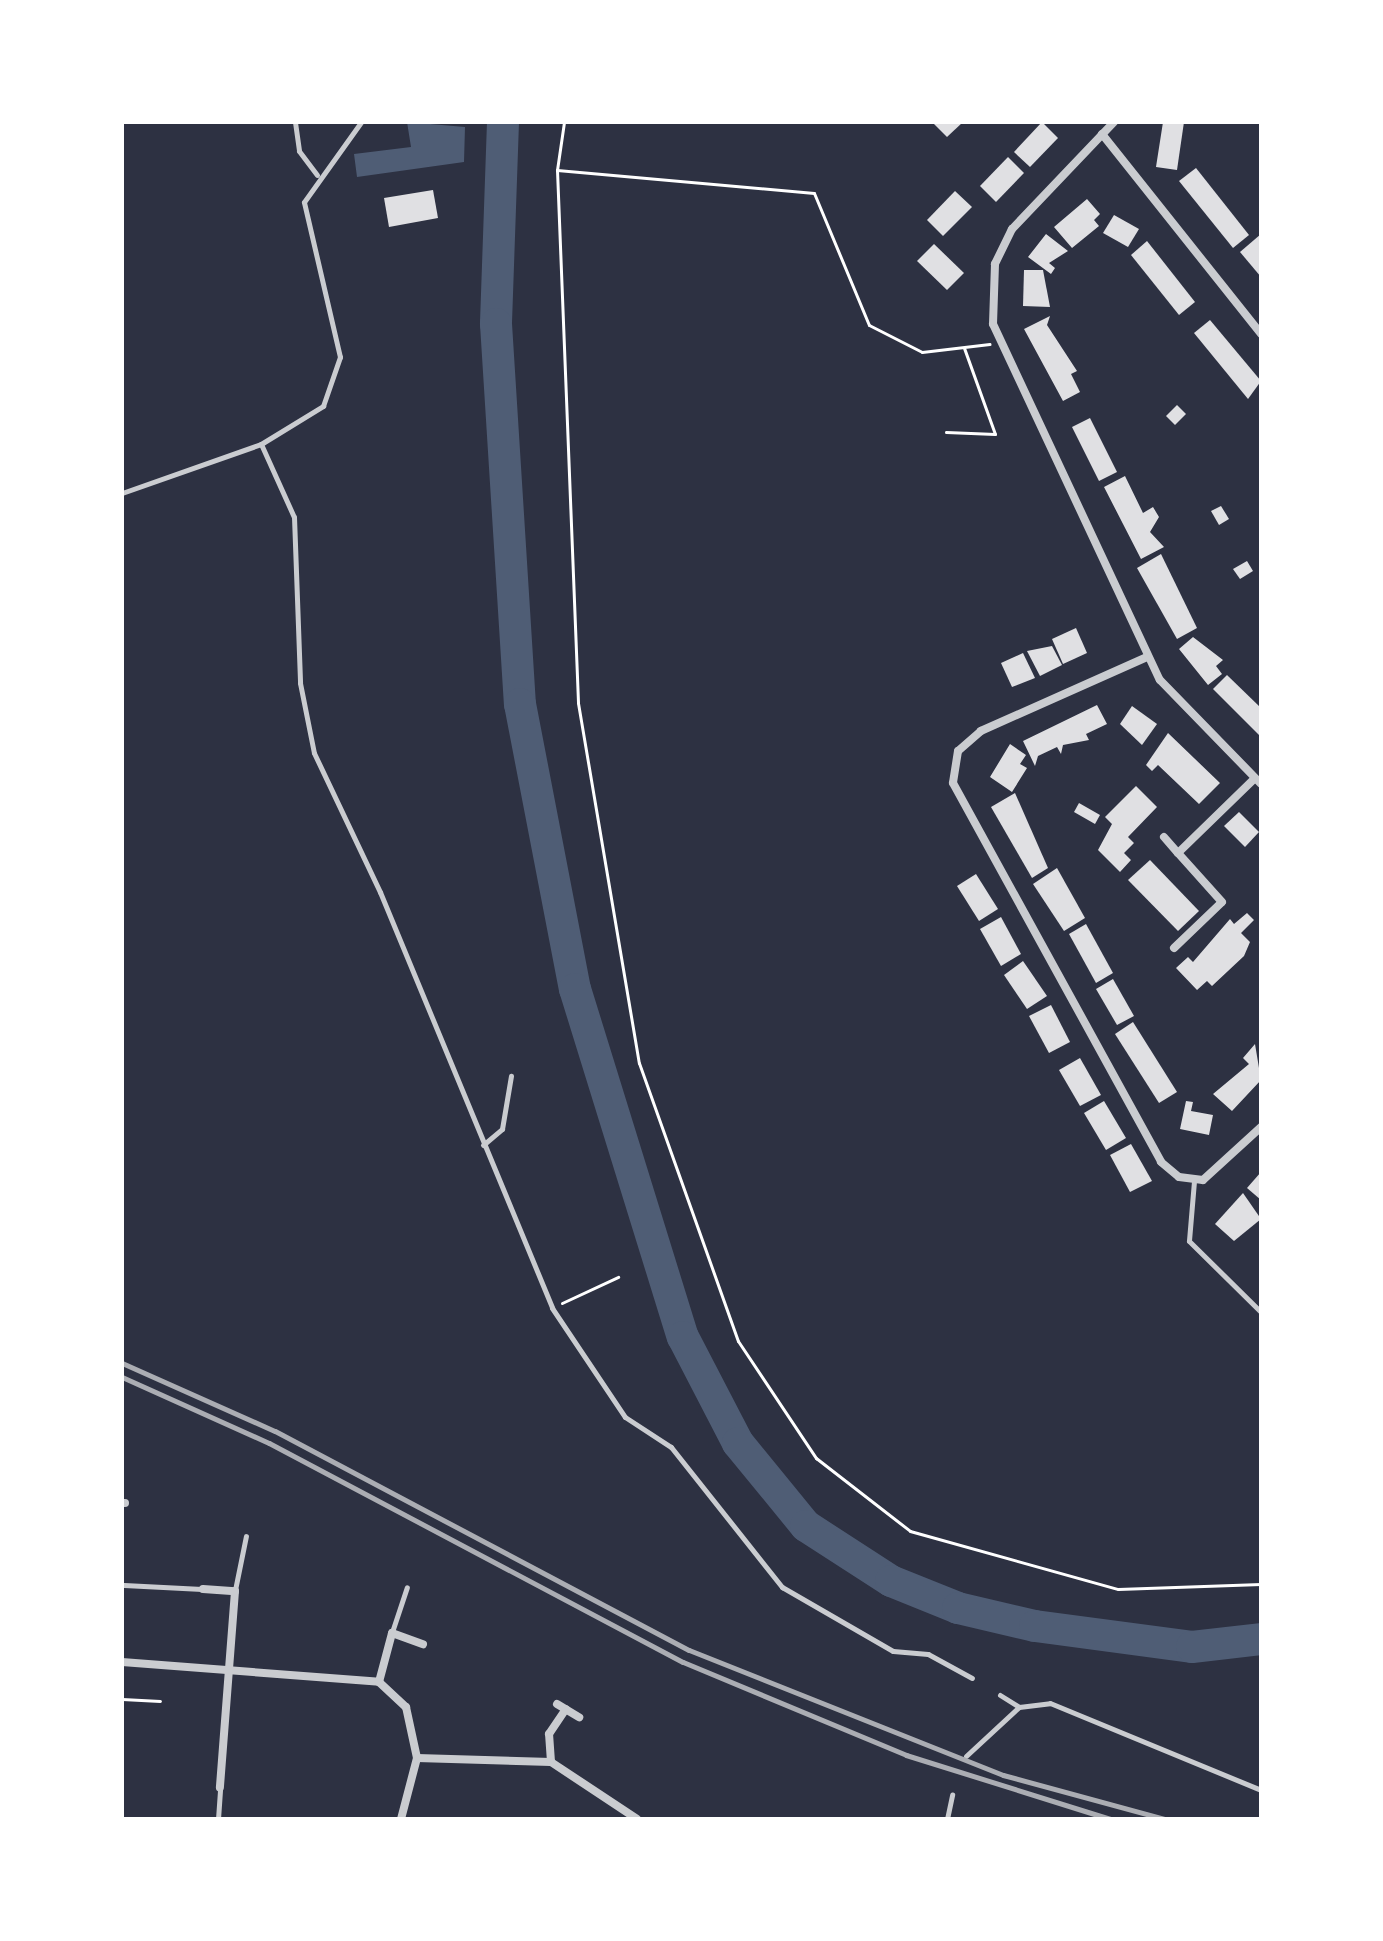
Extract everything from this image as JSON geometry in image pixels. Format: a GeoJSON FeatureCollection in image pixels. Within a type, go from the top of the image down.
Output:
{"type":"FeatureCollection","features":[{"type":"Feature","properties":{"kind":"street"},"geometry":{"type":"LineString","coordinates":[[1114,122],[1003,245],[992,286],[997,343],[1147,657],[1174,699],[1258,781],[1178,853]]}},
{"type":"Feature","properties":{"kind":"street"},"geometry":{"type":"LineString","coordinates":[[1102,134],[1261,334]]}},
{"type":"Feature","properties":{"kind":"street"},"geometry":{"type":"LineString","coordinates":[[1147,657],[981,731],[958,751],[951,775],[970,823],[1147,1143],[1171,1173],[1194,1181],[1224,1167],[1261,1127]]}},
{"type":"Feature","properties":{"kind":"street"},"geometry":{"type":"LineString","coordinates":[[1164,837],[1222,902],[1174,948]]}},
{"type":"Feature","properties":{"kind":"street"},"geometry":{"type":"LineString","coordinates":[[203,1589],[235,1591],[220,1787]]}},
{"type":"Feature","properties":{"kind":"street"},"geometry":{"type":"LineString","coordinates":[[379,1682],[392,1633],[423,1644]]}},
{"type":"Feature","properties":{"kind":"street"},"geometry":{"type":"LineString","coordinates":[[122,1662],[379,1682],[406,1707],[417,1758],[401,1819]]}},
{"type":"Feature","properties":{"kind":"street"},"geometry":{"type":"LineString","coordinates":[[557,1704],[579,1717]]}},
{"type":"Feature","properties":{"kind":"street"},"geometry":{"type":"LineString","coordinates":[[551,1762],[549,1734],[566,1709]]}},
{"type":"Feature","properties":{"kind":"street"},"geometry":{"type":"LineString","coordinates":[[417,1758],[551,1762],[637,1819]]}},
{"type":"Feature","properties":{"kind":"lane"},"geometry":{"type":"LineString","coordinates":[[295,122],[299,151],[317,175]]}},
{"type":"Feature","properties":{"kind":"lane"},"geometry":{"type":"LineString","coordinates":[[122,493],[261,444],[323,406],[340,357],[304,202],[317,175],[361,122]]}},
{"type":"Feature","properties":{"kind":"lane"},"geometry":{"type":"LineString","coordinates":[[261,444],[294,517],[300,683],[311,743],[552,1308],[625,1417],[671,1447],[782,1587],[893,1651],[928,1654],[972,1678]]}},
{"type":"Feature","properties":{"kind":"lane"},"geometry":{"type":"LineString","coordinates":[[483,1145],[502,1129],[511,1076]]}},
{"type":"Feature","properties":{"kind":"lane"},"geometry":{"type":"LineString","coordinates":[[1194,1181],[1189,1241],[1261,1312]]}},
{"type":"Feature","properties":{"kind":"lane"},"geometry":{"type":"LineString","coordinates":[[235,1591],[246,1536]]}},
{"type":"Feature","properties":{"kind":"lane"},"geometry":{"type":"LineString","coordinates":[[124,1585],[203,1589]]}},
{"type":"Feature","properties":{"kind":"lane"},"geometry":{"type":"LineString","coordinates":[[392,1633],[407,1587]]}},
{"type":"Feature","properties":{"kind":"lane"},"geometry":{"type":"LineString","coordinates":[[1000,1695],[1019,1707]]}},
{"type":"Feature","properties":{"kind":"lane"},"geometry":{"type":"LineString","coordinates":[[966,1756],[1019,1707],[1050,1703],[1261,1790]]}},
{"type":"Feature","properties":{"kind":"lane"},"geometry":{"type":"LineString","coordinates":[[218,1819],[220,1787]]}},
{"type":"Feature","properties":{"kind":"lane"},"geometry":{"type":"LineString","coordinates":[[947,1819],[952,1795]]}},
{"type":"Feature","properties":{"kind":"path"},"geometry":{"type":"LineString","coordinates":[[564,122],[557,170],[578,703],[639,1063],[738,1341],[816,1458],[910,1531],[1118,1589],[1261,1584]]}},
{"type":"Feature","properties":{"kind":"path"},"geometry":{"type":"LineString","coordinates":[[557,170],[814,193],[869,325],[922,352],[997,343]]}},
{"type":"Feature","properties":{"kind":"path"},"geometry":{"type":"LineString","coordinates":[[946,432],[995,434],[964,347]]}},
{"type":"Feature","properties":{"kind":"path"},"geometry":{"type":"LineString","coordinates":[[552,1308],[618,1277]]}},
{"type":"Feature","properties":{"kind":"path"},"geometry":{"type":"LineString","coordinates":[[122,1699],[160,1701]]}},
{"type":"Feature","properties":{"kind":"water"},"geometry":{"type":"Polygon","coordinates":[[[407,122],[465,127],[464,162],[357,177],[354,154],[411,147],[407,122]]]}},
{"type":"Feature","properties":{"kind":"building"},"geometry":{"type":"Polygon","coordinates":[[[932,122],[963,122],[947,137],[932,122]]]}},
{"type":"Feature","properties":{"kind":"building"},"geometry":{"type":"Polygon","coordinates":[[[1042,122],[1058,138],[1030,167],[1014,152],[1042,122]]]}},
{"type":"Feature","properties":{"kind":"building"},"geometry":{"type":"Polygon","coordinates":[[[1163,122],[1184,122],[1177,170],[1156,167],[1163,122]]]}},
{"type":"Feature","properties":{"kind":"building"},"geometry":{"type":"Polygon","coordinates":[[[1008,157],[1024,173],[996,202],[980,186],[1008,157]]]}},
{"type":"Feature","properties":{"kind":"building"},"geometry":{"type":"Polygon","coordinates":[[[1196,168],[1249,235],[1233,248],[1179,181],[1196,168]]]}},
{"type":"Feature","properties":{"kind":"building"},"geometry":{"type":"Polygon","coordinates":[[[433,190],[438,218],[389,227],[384,198],[433,190]]]}},
{"type":"Feature","properties":{"kind":"building"},"geometry":{"type":"Polygon","coordinates":[[[955,191],[972,207],[943,236],[927,220],[955,191]]]}},
{"type":"Feature","properties":{"kind":"building"},"geometry":{"type":"Polygon","coordinates":[[[1087,199],[1100,214],[1094,220],[1099,226],[1072,248],[1054,227],[1087,199]]]}},
{"type":"Feature","properties":{"kind":"building"},"geometry":{"type":"Polygon","coordinates":[[[1114,215],[1139,229],[1128,247],[1103,233],[1114,215]]]}},
{"type":"Feature","properties":{"kind":"building"},"geometry":{"type":"Polygon","coordinates":[[[1046,234],[1068,251],[1049,263],[1055,268],[1051,274],[1028,257],[1046,234]]]}},
{"type":"Feature","properties":{"kind":"building"},"geometry":{"type":"Polygon","coordinates":[[[1261,234],[1261,277],[1240,252],[1261,234]]]}},
{"type":"Feature","properties":{"kind":"building"},"geometry":{"type":"Polygon","coordinates":[[[1147,241],[1195,302],[1179,315],[1131,255],[1147,241]]]}},
{"type":"Feature","properties":{"kind":"building"},"geometry":{"type":"Polygon","coordinates":[[[934,244],[964,273],[947,290],[917,261],[934,244]]]}},
{"type":"Feature","properties":{"kind":"building"},"geometry":{"type":"Polygon","coordinates":[[[1024,270],[1043,270],[1050,307],[1023,306],[1024,270]]]}},
{"type":"Feature","properties":{"kind":"building"},"geometry":{"type":"Polygon","coordinates":[[[1050,316],[1047,325],[1077,371],[1071,374],[1080,392],[1063,401],[1024,329],[1050,316]]]}},
{"type":"Feature","properties":{"kind":"building"},"geometry":{"type":"Polygon","coordinates":[[[1210,320],[1261,381],[1248,399],[1194,333],[1210,320]]]}},
{"type":"Feature","properties":{"kind":"building"},"geometry":{"type":"Polygon","coordinates":[[[1177,405],[1186,414],[1175,425],[1166,416],[1177,405]]]}},
{"type":"Feature","properties":{"kind":"building"},"geometry":{"type":"Polygon","coordinates":[[[1090,418],[1117,472],[1099,481],[1072,427],[1090,418]]]}},
{"type":"Feature","properties":{"kind":"building"},"geometry":{"type":"Polygon","coordinates":[[[1125,476],[1143,513],[1153,507],[1159,517],[1150,532],[1164,547],[1141,559],[1104,487],[1125,476]]]}},
{"type":"Feature","properties":{"kind":"building"},"geometry":{"type":"Polygon","coordinates":[[[1221,506],[1229,519],[1219,525],[1211,511],[1221,506]]]}},
{"type":"Feature","properties":{"kind":"building"},"geometry":{"type":"Polygon","coordinates":[[[1161,554],[1197,628],[1177,639],[1137,568],[1161,554]]]}},
{"type":"Feature","properties":{"kind":"building"},"geometry":{"type":"Polygon","coordinates":[[[1247,561],[1253,571],[1240,579],[1233,569],[1247,561]]]}},
{"type":"Feature","properties":{"kind":"building"},"geometry":{"type":"Polygon","coordinates":[[[1076,628],[1087,653],[1063,664],[1052,639],[1076,628]]]}},
{"type":"Feature","properties":{"kind":"building"},"geometry":{"type":"Polygon","coordinates":[[[1193,637],[1223,660],[1216,666],[1222,674],[1208,685],[1179,649],[1193,637]]]}},
{"type":"Feature","properties":{"kind":"building"},"geometry":{"type":"Polygon","coordinates":[[[1052,646],[1062,665],[1040,676],[1027,651],[1052,646]]]}},
{"type":"Feature","properties":{"kind":"building"},"geometry":{"type":"Polygon","coordinates":[[[1023,653],[1035,678],[1012,687],[1001,663],[1023,653]]]}},
{"type":"Feature","properties":{"kind":"building"},"geometry":{"type":"Polygon","coordinates":[[[1227,675],[1261,708],[1261,737],[1213,689],[1227,675]]]}},
{"type":"Feature","properties":{"kind":"building"},"geometry":{"type":"Polygon","coordinates":[[[1097,705],[1107,724],[1086,734],[1089,740],[1063,745],[1061,754],[1057,747],[1038,756],[1035,766],[1023,741],[1097,705]]]}},
{"type":"Feature","properties":{"kind":"building"},"geometry":{"type":"Polygon","coordinates":[[[1132,706],[1157,724],[1142,745],[1120,724],[1132,706]]]}},
{"type":"Feature","properties":{"kind":"building"},"geometry":{"type":"Polygon","coordinates":[[[1168,733],[1220,783],[1199,804],[1158,765],[1152,771],[1146,765],[1168,733]]]}},
{"type":"Feature","properties":{"kind":"building"},"geometry":{"type":"Polygon","coordinates":[[[1010,744],[1026,755],[1020,764],[1027,768],[1012,792],[990,777],[1010,744]]]}},
{"type":"Feature","properties":{"kind":"building"},"geometry":{"type":"Polygon","coordinates":[[[1136,786],[1157,807],[1128,837],[1134,843],[1124,853],[1131,860],[1120,872],[1098,850],[1112,824],[1105,817],[1136,786]]]}},
{"type":"Feature","properties":{"kind":"building"},"geometry":{"type":"Polygon","coordinates":[[[1015,793],[1048,868],[1032,878],[991,807],[1015,793]]]}},
{"type":"Feature","properties":{"kind":"building"},"geometry":{"type":"Polygon","coordinates":[[[1079,803],[1100,815],[1095,824],[1074,812],[1079,803]]]}},
{"type":"Feature","properties":{"kind":"building"},"geometry":{"type":"Polygon","coordinates":[[[1239,812],[1259,832],[1245,847],[1224,826],[1239,812]]]}},
{"type":"Feature","properties":{"kind":"building"},"geometry":{"type":"Polygon","coordinates":[[[1150,860],[1199,911],[1178,931],[1128,880],[1150,860]]]}},
{"type":"Feature","properties":{"kind":"building"},"geometry":{"type":"Polygon","coordinates":[[[1057,868],[1085,918],[1064,931],[1033,884],[1057,868]]]}},
{"type":"Feature","properties":{"kind":"building"},"geometry":{"type":"Polygon","coordinates":[[[976,874],[998,909],[979,921],[957,886],[976,874]]]}},
{"type":"Feature","properties":{"kind":"building"},"geometry":{"type":"Polygon","coordinates":[[[1247,913],[1254,920],[1241,933],[1250,942],[1244,956],[1212,986],[1207,981],[1197,990],[1176,968],[1188,957],[1193,962],[1230,919],[1234,924],[1247,913]]]}},
{"type":"Feature","properties":{"kind":"building"},"geometry":{"type":"Polygon","coordinates":[[[1001,917],[1021,954],[1001,966],[980,929],[1001,917]]]}},
{"type":"Feature","properties":{"kind":"building"},"geometry":{"type":"Polygon","coordinates":[[[1086,924],[1113,973],[1096,983],[1069,934],[1086,924]]]}},
{"type":"Feature","properties":{"kind":"building"},"geometry":{"type":"Polygon","coordinates":[[[1023,961],[1047,996],[1027,1009],[1004,975],[1023,961]]]}},
{"type":"Feature","properties":{"kind":"building"},"geometry":{"type":"Polygon","coordinates":[[[1113,979],[1134,1016],[1117,1025],[1096,989],[1113,979]]]}},
{"type":"Feature","properties":{"kind":"building"},"geometry":{"type":"Polygon","coordinates":[[[1051,1005],[1070,1042],[1049,1053],[1029,1016],[1051,1005]]]}},
{"type":"Feature","properties":{"kind":"building"},"geometry":{"type":"Polygon","coordinates":[[[1133,1022],[1177,1092],[1159,1103],[1115,1034],[1133,1022]]]}},
{"type":"Feature","properties":{"kind":"building"},"geometry":{"type":"Polygon","coordinates":[[[1255,1044],[1261,1080],[1232,1111],[1213,1094],[1249,1064],[1243,1058],[1255,1044]]]}},
{"type":"Feature","properties":{"kind":"building"},"geometry":{"type":"Polygon","coordinates":[[[1080,1058],[1101,1095],[1080,1106],[1059,1070],[1080,1058]]]}},
{"type":"Feature","properties":{"kind":"building"},"geometry":{"type":"Polygon","coordinates":[[[1104,1101],[1126,1138],[1106,1150],[1084,1113],[1104,1101]]]}},
{"type":"Feature","properties":{"kind":"building"},"geometry":{"type":"Polygon","coordinates":[[[1186,1101],[1193,1102],[1191,1111],[1213,1115],[1209,1135],[1180,1129],[1186,1101]]]}},
{"type":"Feature","properties":{"kind":"building"},"geometry":{"type":"Polygon","coordinates":[[[1131,1144],[1152,1181],[1130,1192],[1110,1155],[1131,1144]]]}},
{"type":"Feature","properties":{"kind":"building"},"geometry":{"type":"Polygon","coordinates":[[[1261,1172],[1261,1200],[1247,1188],[1261,1172]]]}},
{"type":"Feature","properties":{"kind":"building"},"geometry":{"type":"Polygon","coordinates":[[[1243,1193],[1261,1219],[1234,1241],[1215,1224],[1243,1193]]]}},
{"type":"Feature","properties":{"kind":"waterway"},"geometry":{"type":"LineString","coordinates":[[503,122],[496,324],[520,704],[575,989],[683,1337],[738,1443],[806,1526],[891,1581],[958,1608],[1035,1626],[1192,1647],[1261,1639]]}},
{"type":"Feature","properties":{"kind":"railway"},"geometry":{"type":"LineString","coordinates":[[122,1363],[275,1431],[689,1650],[1003,1775],[1165,1819]]}},
{"type":"Feature","properties":{"kind":"railway"},"geometry":{"type":"LineString","coordinates":[[122,1377],[269,1443],[683,1662],[906,1755],[1110,1819]]}}]}
